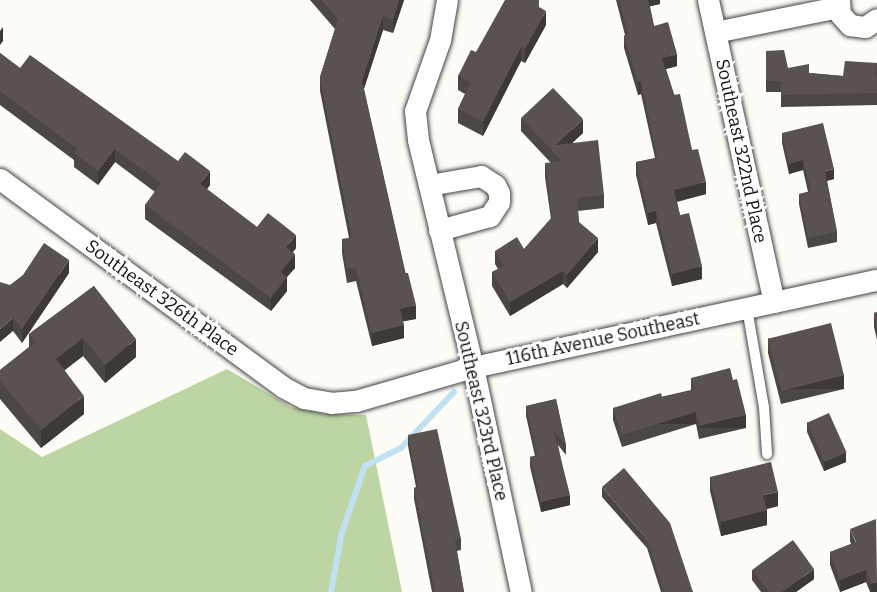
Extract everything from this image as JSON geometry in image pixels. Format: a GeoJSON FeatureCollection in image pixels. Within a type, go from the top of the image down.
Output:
{"type":"FeatureCollection","features":[{"type":"Feature","properties":{"kind":"street","name":"Southeast 323rd Place"},"geometry":{"type":"LineString","coordinates":[[447,0],[440,40],[415,111],[429,185],[473,367],[521,592]]}},
{"type":"Feature","properties":{"kind":"street","name":"Southeast 322nd Place"},"geometry":{"type":"LineString","coordinates":[[708,0],[774,303]]}},
{"type":"Feature","properties":{"kind":"street"},"geometry":{"type":"LineString","coordinates":[[715,32],[839,4],[844,21],[857,27],[877,19]]}},
{"type":"Feature","properties":{"kind":"street"},"geometry":{"type":"LineString","coordinates":[[429,185],[481,176],[495,185],[499,193],[499,202],[490,216],[440,230]]}},
{"type":"Feature","properties":{"kind":"street","name":"Southeast 326th Place"},"geometry":{"type":"LineString","coordinates":[[0,179],[283,387],[304,398],[330,403]]}},
{"type":"Feature","properties":{"kind":"street","name":"116th Avenue Southeast"},"geometry":{"type":"LineString","coordinates":[[330,403],[356,401],[473,367],[877,280]]}},
{"type":"Feature","properties":{"kind":"lane"},"geometry":{"type":"LineString","coordinates":[[747,308],[764,407],[767,454]]}},
{"type":"Feature","properties":{"kind":"green space"},"geometry":{"type":"Polygon","coordinates":[[[227,369],[291,407],[324,414],[366,415],[402,592],[0,592],[0,429],[42,457],[227,369]]]}},
{"type":"Feature","properties":{"kind":"building"},"geometry":{"type":"Polygon","coordinates":[[[322,0],[399,0],[393,20],[383,16],[362,81],[405,273],[408,273],[416,305],[400,309],[404,325],[372,333],[356,268],[347,269],[342,239],[352,238],[320,77],[338,19],[322,0]]]}},
{"type":"Feature","properties":{"kind":"building"},"geometry":{"type":"Polygon","coordinates":[[[505,0],[539,0],[539,7],[546,11],[525,49],[521,47],[483,122],[458,109],[471,82],[458,76],[471,50],[476,52],[505,0]]]}},
{"type":"Feature","properties":{"kind":"building"},"geometry":{"type":"Polygon","coordinates":[[[619,0],[648,0],[654,26],[668,22],[677,54],[662,58],[673,95],[680,94],[692,150],[698,149],[706,182],[674,190],[680,215],[689,213],[702,266],[672,274],[656,211],[648,213],[636,162],[657,158],[641,81],[638,82],[624,36],[628,34],[619,0]]]}},
{"type":"Feature","properties":{"kind":"building"},"geometry":{"type":"Polygon","coordinates":[[[784,50],[788,68],[809,64],[809,73],[843,76],[845,61],[877,63],[877,93],[781,95],[781,81],[766,81],[766,51],[784,50]]]}},
{"type":"Feature","properties":{"kind":"building"},"geometry":{"type":"Polygon","coordinates":[[[0,53],[20,68],[30,55],[178,161],[185,152],[210,171],[200,184],[257,227],[268,213],[296,235],[286,247],[295,254],[281,272],[287,277],[271,298],[145,205],[161,183],[115,149],[98,171],[74,153],[77,149],[0,91],[0,53]]]}},
{"type":"Feature","properties":{"kind":"building"},"geometry":{"type":"Polygon","coordinates":[[[553,88],[583,119],[556,145],[598,140],[604,195],[577,198],[579,222],[598,238],[567,275],[563,271],[510,302],[492,272],[504,266],[495,251],[517,237],[524,249],[552,217],[545,163],[562,161],[521,118],[553,88]]]}},
{"type":"Feature","properties":{"kind":"building"},"geometry":{"type":"Polygon","coordinates":[[[823,123],[834,169],[825,171],[837,232],[808,238],[799,194],[811,191],[803,160],[789,164],[782,133],[823,123]]]}},
{"type":"Feature","properties":{"kind":"building"},"geometry":{"type":"Polygon","coordinates":[[[44,243],[69,260],[22,329],[13,318],[0,329],[0,282],[10,285],[23,275],[44,243]]]}},
{"type":"Feature","properties":{"kind":"building"},"geometry":{"type":"Polygon","coordinates":[[[94,286],[136,339],[105,365],[83,338],[56,359],[84,396],[41,430],[0,381],[0,370],[36,342],[29,334],[94,286]]]}},
{"type":"Feature","properties":{"kind":"building"},"geometry":{"type":"Polygon","coordinates":[[[831,323],[844,375],[781,391],[768,339],[831,323]]]}},
{"type":"Feature","properties":{"kind":"building"},"geometry":{"type":"Polygon","coordinates":[[[730,368],[733,380],[737,379],[746,415],[699,426],[696,412],[622,435],[613,408],[661,393],[662,397],[694,390],[691,378],[730,368]]]}},
{"type":"Feature","properties":{"kind":"building"},"geometry":{"type":"Polygon","coordinates":[[[556,399],[566,445],[554,431],[570,495],[541,502],[530,457],[537,455],[526,406],[556,399]]]}},
{"type":"Feature","properties":{"kind":"building"},"geometry":{"type":"Polygon","coordinates":[[[829,413],[846,452],[825,462],[807,423],[829,413]]]}},
{"type":"Feature","properties":{"kind":"building"},"geometry":{"type":"Polygon","coordinates":[[[437,429],[461,539],[455,540],[464,592],[435,592],[414,488],[418,487],[408,435],[437,429]]]}},
{"type":"Feature","properties":{"kind":"building"},"geometry":{"type":"Polygon","coordinates":[[[771,462],[778,492],[763,495],[767,510],[721,522],[710,477],[771,462]]]}},
{"type":"Feature","properties":{"kind":"building"},"geometry":{"type":"Polygon","coordinates":[[[624,468],[670,523],[693,592],[664,592],[647,539],[602,487],[624,468]]]}},
{"type":"Feature","properties":{"kind":"building"},"geometry":{"type":"Polygon","coordinates":[[[876,519],[877,581],[871,584],[866,570],[840,580],[830,552],[856,542],[850,529],[876,519]]]}},
{"type":"Feature","properties":{"kind":"building"},"geometry":{"type":"Polygon","coordinates":[[[793,540],[814,569],[782,592],[769,592],[752,570],[793,540]]]}},
{"type":"Feature","properties":{"kind":"waterway"},"geometry":{"type":"LineString","coordinates":[[331,592],[342,532],[365,466],[401,448],[454,392]]}}]}
